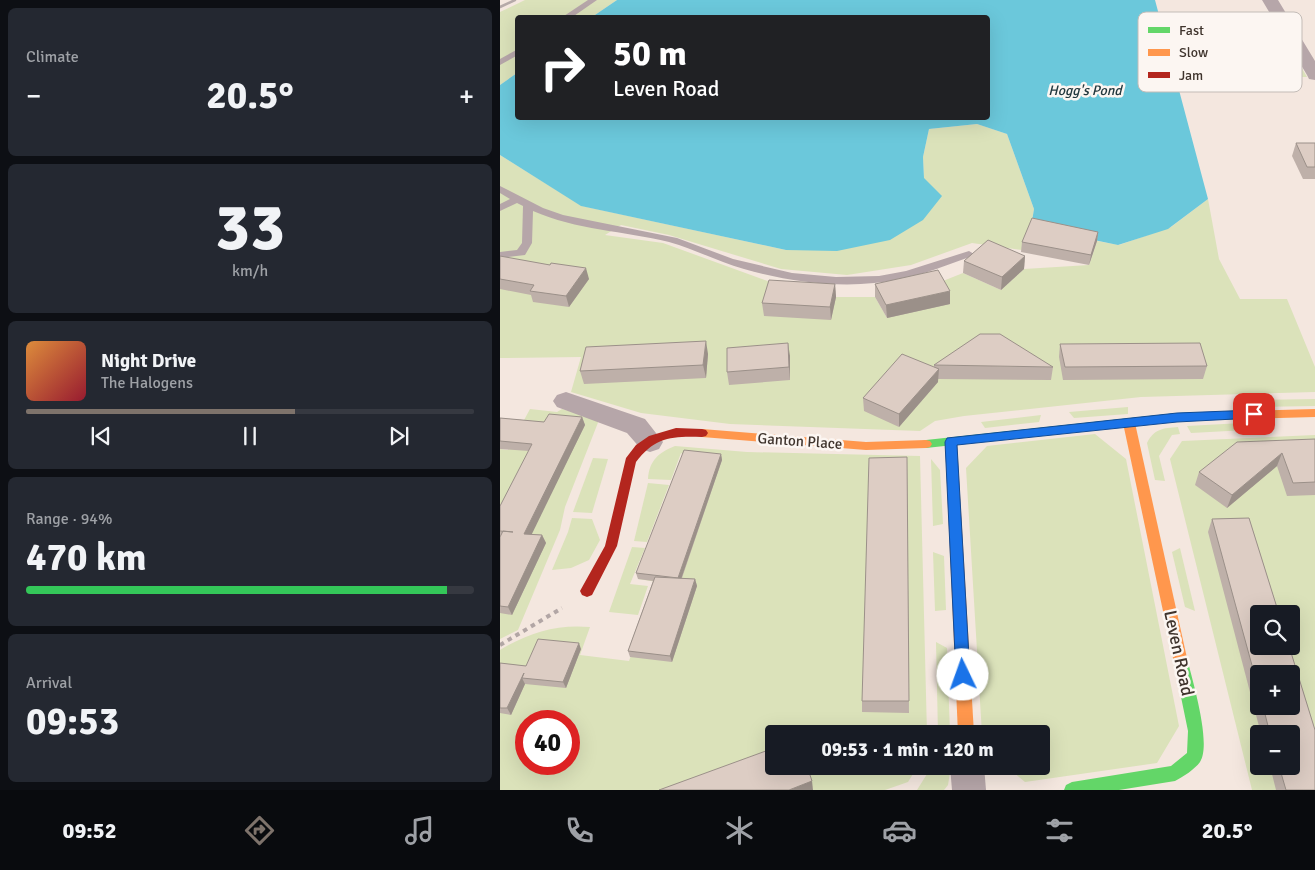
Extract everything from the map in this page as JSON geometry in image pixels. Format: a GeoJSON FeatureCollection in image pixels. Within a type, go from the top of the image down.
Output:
{"type":"FeatureCollection","features":[{"type":"Feature","properties":{"kind":"street"},"geometry":{"type":"LineString","coordinates":[[1270,0],[1277,12]]}},
{"type":"Feature","properties":{"kind":"street"},"geometry":{"type":"LineString","coordinates":[[1302,53],[1315,74]]}},
{"type":"Feature","properties":{"kind":"street"},"geometry":{"type":"LineString","coordinates":[[566,401],[636,426],[650,442]]}},
{"type":"Feature","properties":{"kind":"street"},"geometry":{"type":"LineString","coordinates":[[966,725],[951,442],[1177,418],[1315,413]]}},
{"type":"Feature","properties":{"kind":"street","name":"Leven Road"},"geometry":{"type":"LineString","coordinates":[[1072,790],[1175,773],[1194,757],[1196,731],[1129,423]]}},
{"type":"Feature","properties":{"kind":"street","name":"Ganton Place"},"geometry":{"type":"LineString","coordinates":[[587,591],[611,546],[630,461],[640,448],[662,435],[689,432],[866,446],[918,446],[951,442]]}},
{"type":"Feature","properties":{"kind":"street"},"geometry":{"type":"LineString","coordinates":[[967,775],[968,790]]}},
{"type":"Feature","properties":{"kind":"lane"},"geometry":{"type":"LineString","coordinates":[[570,15],[593,0]]}},
{"type":"Feature","properties":{"kind":"lane"},"geometry":{"type":"LineString","coordinates":[[500,63],[515,53]]}},
{"type":"Feature","properties":{"kind":"lane"},"geometry":{"type":"LineString","coordinates":[[500,189],[528,206],[570,222],[667,238],[729,261],[783,277],[844,281],[900,276],[969,254]]}},
{"type":"Feature","properties":{"kind":"lane"},"geometry":{"type":"LineString","coordinates":[[500,208],[516,200]]}},
{"type":"Feature","properties":{"kind":"lane"},"geometry":{"type":"LineString","coordinates":[[500,255],[521,252],[526,243],[528,206]]}},
{"type":"Feature","properties":{"kind":"path"},"geometry":{"type":"LineString","coordinates":[[500,645],[587,591]]}},
{"type":"Feature","properties":{"kind":"green space"},"geometry":{"type":"Polygon","coordinates":[[[525,0],[617,0],[595,15],[515,15],[515,74],[500,85],[500,12],[525,0]]]}},
{"type":"Feature","properties":{"kind":"green space"},"geometry":{"type":"Polygon","coordinates":[[[1302,68],[1307,77],[1302,77],[1302,68]]]}},
{"type":"Feature","properties":{"kind":"green space"},"geometry":{"type":"Polygon","coordinates":[[[977,124],[1007,134],[1034,209],[1031,227],[1022,250],[972,243],[911,265],[847,275],[781,269],[669,235],[621,225],[605,235],[663,243],[773,283],[836,297],[875,297],[887,318],[938,283],[963,273],[1001,290],[1024,269],[1089,265],[1097,241],[1119,245],[1171,227],[1208,199],[1219,259],[1240,299],[1287,299],[1315,367],[1315,392],[1141,397],[964,416],[935,421],[920,431],[730,424],[641,413],[571,392],[581,357],[500,358],[500,155],[582,206],[786,250],[924,178],[923,157],[929,129],[977,124]]]}},
{"type":"Feature","properties":{"kind":"green space"},"geometry":{"type":"Polygon","coordinates":[[[1315,399],[1315,406],[1253,407],[1246,400],[1315,399]]]}},
{"type":"Feature","properties":{"kind":"green space"},"geometry":{"type":"Polygon","coordinates":[[[1128,407],[1128,414],[1074,418],[1069,412],[1128,407]]]}},
{"type":"Feature","properties":{"kind":"green space"},"geometry":{"type":"Polygon","coordinates":[[[530,409],[557,412],[562,409],[599,420],[565,507],[560,530],[518,630],[500,639],[500,449],[508,450],[530,409]]]}},
{"type":"Feature","properties":{"kind":"green space"},"geometry":{"type":"Polygon","coordinates":[[[1041,415],[1039,422],[985,428],[981,422],[1041,415]]]}},
{"type":"Feature","properties":{"kind":"green space"},"geometry":{"type":"Polygon","coordinates":[[[1242,423],[1247,430],[1191,433],[1187,426],[1242,423]]]}},
{"type":"Feature","properties":{"kind":"green space"},"geometry":{"type":"Polygon","coordinates":[[[1178,427],[1180,434],[1172,435],[1159,456],[1165,481],[1155,480],[1147,443],[1156,432],[1178,427]]]}},
{"type":"Feature","properties":{"kind":"green space"},"geometry":{"type":"Polygon","coordinates":[[[1095,434],[1126,459],[1179,726],[1157,763],[1025,782],[1017,775],[1050,775],[1050,725],[981,725],[966,468],[987,446],[1095,434]]]}},
{"type":"Feature","properties":{"kind":"green space"},"geometry":{"type":"Polygon","coordinates":[[[1315,435],[1315,790],[1252,790],[1170,459],[1182,441],[1315,435]]]}},
{"type":"Feature","properties":{"kind":"green space"},"geometry":{"type":"Polygon","coordinates":[[[675,446],[747,452],[920,456],[927,725],[765,725],[765,775],[912,775],[908,782],[885,790],[500,790],[500,650],[532,634],[554,628],[590,627],[580,655],[629,661],[657,582],[638,579],[686,457],[681,453],[671,480],[648,479],[650,467],[660,454],[675,446]]]}},
{"type":"Feature","properties":{"kind":"green space"},"geometry":{"type":"Polygon","coordinates":[[[593,458],[608,459],[592,513],[573,512],[593,458]]]}},
{"type":"Feature","properties":{"kind":"green space"},"geometry":{"type":"Polygon","coordinates":[[[931,459],[940,470],[943,524],[933,526],[931,459]]]}},
{"type":"Feature","properties":{"kind":"green space"},"geometry":{"type":"Polygon","coordinates":[[[648,483],[669,485],[647,542],[634,541],[648,483]]]}},
{"type":"Feature","properties":{"kind":"green space"},"geometry":{"type":"Polygon","coordinates":[[[572,518],[592,519],[600,540],[589,560],[571,568],[552,570],[568,532],[572,518]]]}},
{"type":"Feature","properties":{"kind":"green space"},"geometry":{"type":"Polygon","coordinates":[[[632,547],[645,548],[630,584],[648,586],[638,615],[609,612],[632,547]]]}},
{"type":"Feature","properties":{"kind":"green space"},"geometry":{"type":"Polygon","coordinates":[[[1180,548],[1195,611],[1185,607],[1172,552],[1180,548]]]}},
{"type":"Feature","properties":{"kind":"green space"},"geometry":{"type":"Polygon","coordinates":[[[933,552],[944,556],[946,610],[935,611],[933,552]]]}},
{"type":"Feature","properties":{"kind":"green space"},"geometry":{"type":"Polygon","coordinates":[[[936,642],[947,648],[950,725],[938,725],[936,642]]]}},
{"type":"Feature","properties":{"kind":"green space"},"geometry":{"type":"Polygon","coordinates":[[[926,775],[950,775],[948,785],[944,790],[917,790],[926,775]]]}},
{"type":"Feature","properties":{"kind":"water","name":"Hogg's Pond"},"geometry":{"type":"Polygon","coordinates":[[[617,0],[1155,0],[1158,12],[1138,12],[1138,92],[1180,92],[1208,199],[1168,229],[1118,245],[1031,227],[1034,209],[1007,134],[977,124],[929,129],[923,157],[924,178],[942,196],[923,220],[890,240],[837,251],[786,250],[581,206],[500,155],[500,85],[515,74],[515,120],[990,120],[990,15],[595,15],[617,0]]]}},
{"type":"Feature","properties":{"kind":"building"},"geometry":{"type":"Polygon","coordinates":[[[1296,143],[1315,143],[1315,167],[1307,167],[1296,143]]]}},
{"type":"Feature","properties":{"kind":"building"},"geometry":{"type":"Polygon","coordinates":[[[1032,218],[1098,232],[1091,255],[1022,242],[1032,218]]]}},
{"type":"Feature","properties":{"kind":"building"},"geometry":{"type":"Polygon","coordinates":[[[988,240],[1025,256],[1002,277],[964,261],[988,240]]]}},
{"type":"Feature","properties":{"kind":"building"},"geometry":{"type":"Polygon","coordinates":[[[500,256],[550,265],[551,263],[586,268],[566,296],[530,291],[534,285],[500,279],[500,256]]]}},
{"type":"Feature","properties":{"kind":"building"},"geometry":{"type":"Polygon","coordinates":[[[938,270],[950,291],[886,305],[875,284],[938,270]]]}},
{"type":"Feature","properties":{"kind":"building"},"geometry":{"type":"Polygon","coordinates":[[[769,280],[835,284],[830,307],[762,303],[769,280]]]}},
{"type":"Feature","properties":{"kind":"building"},"geometry":{"type":"Polygon","coordinates":[[[980,334],[1000,334],[1053,367],[934,365],[980,334]]]}},
{"type":"Feature","properties":{"kind":"building"},"geometry":{"type":"Polygon","coordinates":[[[706,341],[703,365],[580,371],[586,347],[706,341]]]}},
{"type":"Feature","properties":{"kind":"building"},"geometry":{"type":"Polygon","coordinates":[[[788,343],[789,367],[727,372],[727,348],[788,343]]]}},
{"type":"Feature","properties":{"kind":"building"},"geometry":{"type":"Polygon","coordinates":[[[1200,343],[1207,366],[1065,367],[1060,344],[1200,343]]]}},
{"type":"Feature","properties":{"kind":"building"},"geometry":{"type":"Polygon","coordinates":[[[902,354],[939,369],[899,414],[863,398],[902,354]]]}},
{"type":"Feature","properties":{"kind":"building"},"geometry":{"type":"Polygon","coordinates":[[[549,414],[582,417],[524,534],[542,535],[508,607],[500,606],[500,537],[503,531],[500,531],[500,506],[532,444],[500,441],[500,418],[544,422],[549,414]]]}},
{"type":"Feature","properties":{"kind":"building"},"geometry":{"type":"Polygon","coordinates":[[[1315,439],[1315,482],[1293,483],[1282,453],[1232,495],[1199,472],[1237,442],[1315,439]]]}},
{"type":"Feature","properties":{"kind":"building"},"geometry":{"type":"Polygon","coordinates":[[[684,450],[721,454],[678,578],[636,573],[684,450]]]}},
{"type":"Feature","properties":{"kind":"building"},"geometry":{"type":"Polygon","coordinates":[[[907,457],[909,701],[862,701],[869,458],[907,457]]]}},
{"type":"Feature","properties":{"kind":"building"},"geometry":{"type":"Polygon","coordinates":[[[1249,518],[1276,605],[1250,605],[1250,655],[1292,655],[1295,665],[1252,665],[1212,519],[1249,518]]]}},
{"type":"Feature","properties":{"kind":"building"},"geometry":{"type":"Polygon","coordinates":[[[655,577],[695,579],[670,656],[628,651],[655,577]]]}},
{"type":"Feature","properties":{"kind":"building"},"geometry":{"type":"Polygon","coordinates":[[[538,639],[579,643],[563,682],[522,678],[524,673],[507,708],[500,708],[500,663],[526,666],[538,639]]]}},
{"type":"Feature","properties":{"kind":"building"},"geometry":{"type":"Polygon","coordinates":[[[1300,682],[1315,730],[1315,790],[1286,790],[1282,775],[1300,775],[1300,725],[1268,725],[1265,715],[1300,715],[1300,682]]]}},
{"type":"Feature","properties":{"kind":"building"},"geometry":{"type":"Polygon","coordinates":[[[765,751],[765,775],[810,775],[812,781],[789,790],[659,790],[765,751]]]}},
{"type":"Feature","properties":{"kind":"railway"},"geometry":{"type":"LineString","coordinates":[[500,7],[515,0]]}},
{"type":"Feature","properties":{"kind":"traffic: fast"},"geometry":{"type":"LineString","coordinates":[[926,444],[1177,417],[1244,415]]}},
{"type":"Feature","properties":{"kind":"traffic: fast"},"geometry":{"type":"LineString","coordinates":[[1072,790],[1175,773],[1194,757],[1196,731],[1180,658]]}},
{"type":"Feature","properties":{"kind":"traffic: slow"},"geometry":{"type":"LineString","coordinates":[[1244,415],[1315,413]]}},
{"type":"Feature","properties":{"kind":"traffic: slow"},"geometry":{"type":"LineString","coordinates":[[1129,423],[1180,658]]}},
{"type":"Feature","properties":{"kind":"traffic: slow"},"geometry":{"type":"LineString","coordinates":[[702,433],[866,446],[926,444]]}},
{"type":"Feature","properties":{"kind":"traffic: slow"},"geometry":{"type":"LineString","coordinates":[[951,442],[966,725]]}},
{"type":"Feature","properties":{"kind":"traffic: jam"},"geometry":{"type":"LineString","coordinates":[[587,591],[611,546],[630,461],[640,448],[653,439],[676,432],[702,433]]}},
{"type":"Feature","properties":{"kind":"route"},"geometry":{"type":"LineString","coordinates":[[963,675],[951,442],[1177,418],[1254,414]]}}]}
